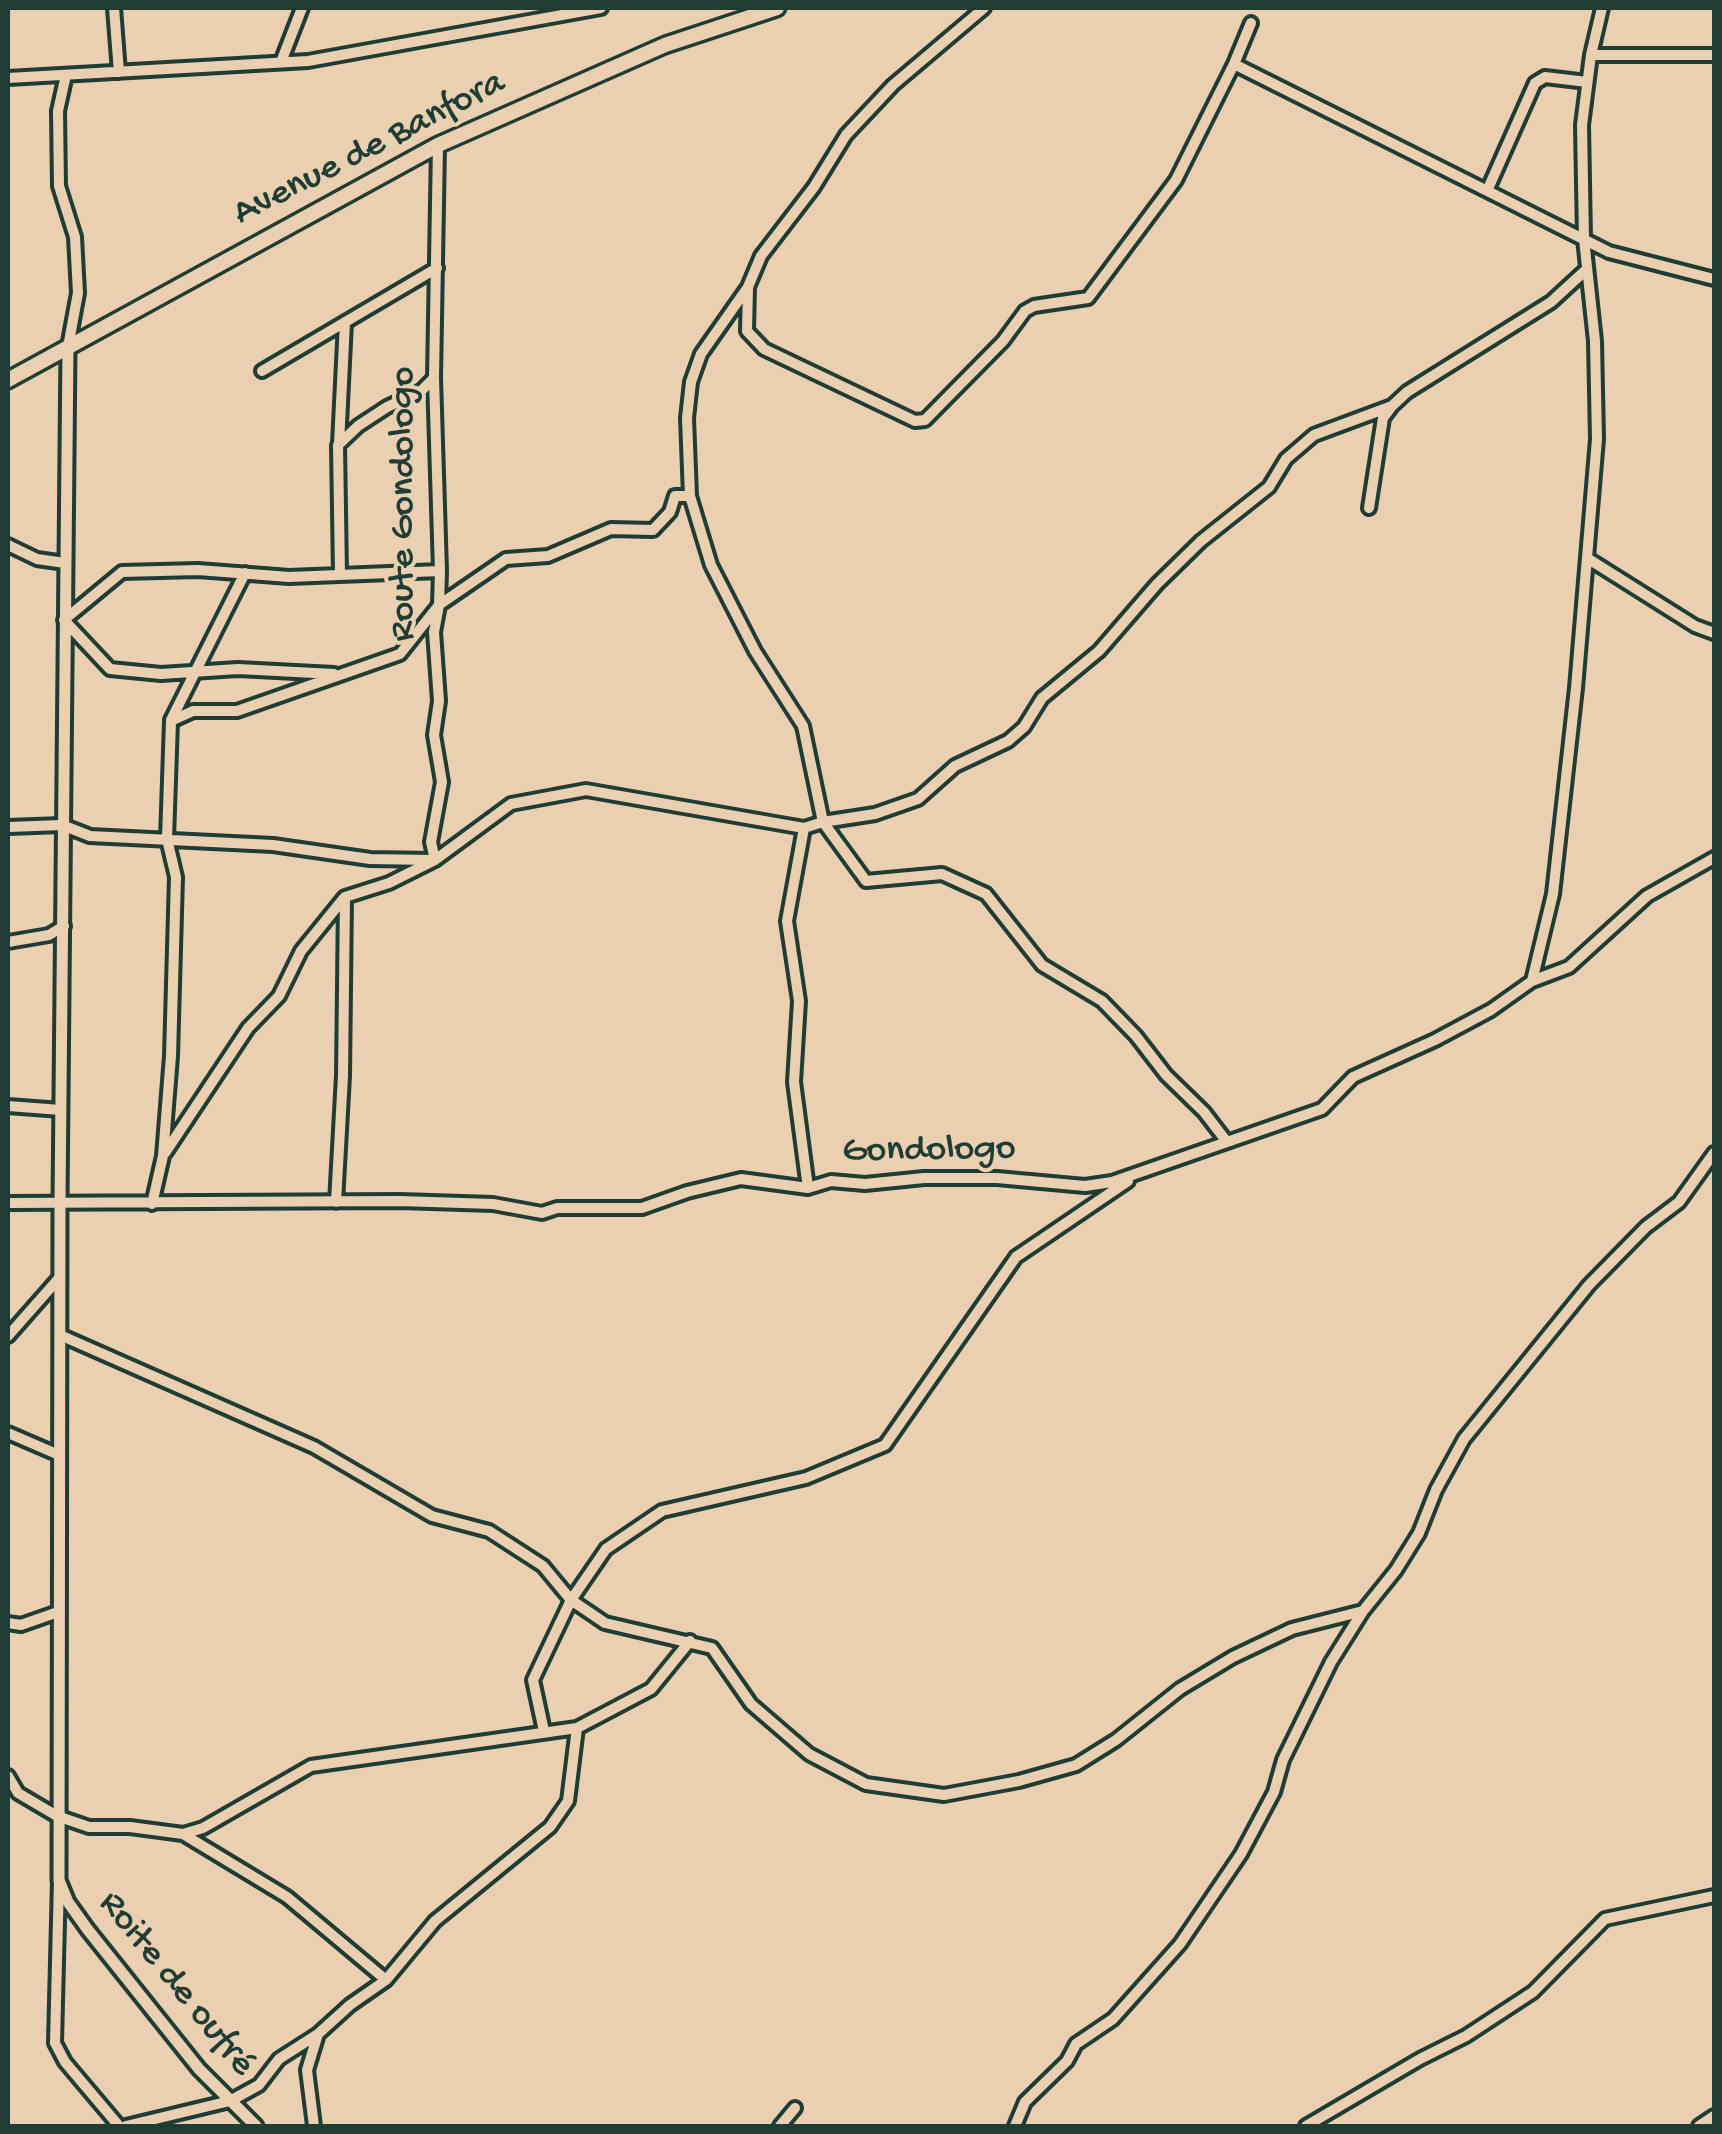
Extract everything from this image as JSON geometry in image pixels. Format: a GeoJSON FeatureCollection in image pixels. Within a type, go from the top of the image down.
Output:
{"type":"FeatureCollection","features":[{"type":"Feature","properties":{"kind":"main road","name":"Avenue de Banfora"},"geometry":{"type":"LineString","coordinates":[[8,380],[438,145],[665,45],[777,8]]}},
{"type":"Feature","properties":{"kind":"street"},"geometry":{"type":"LineString","coordinates":[[114,8],[119,72]]}},
{"type":"Feature","properties":{"kind":"street"},"geometry":{"type":"LineString","coordinates":[[281,62],[302,8]]}},
{"type":"Feature","properties":{"kind":"street"},"geometry":{"type":"LineString","coordinates":[[8,78],[308,61],[534,14],[601,8]]}},
{"type":"Feature","properties":{"kind":"street"},"geometry":{"type":"LineString","coordinates":[[984,8],[894,85],[846,135],[814,188],[761,256],[748,287],[701,354],[691,382],[687,418],[690,496],[711,565],[755,651],[803,726],[824,822],[866,881],[942,874],[986,894],[1042,965],[1102,1001],[1227,1142]]}},
{"type":"Feature","properties":{"kind":"street"},"geometry":{"type":"LineString","coordinates":[[1532,981],[1552,894],[1576,688],[1597,439],[1594,341],[1584,239],[1582,124],[1602,8]]}},
{"type":"Feature","properties":{"kind":"street"},"geometry":{"type":"LineString","coordinates":[[748,287],[747,332],[764,350],[915,421],[926,420],[1002,341],[1025,311],[1034,306],[1088,298],[1176,180],[1251,23]]}},
{"type":"Feature","properties":{"kind":"street"},"geometry":{"type":"LineString","coordinates":[[1591,55],[1714,55]]}},
{"type":"Feature","properties":{"kind":"street"},"geometry":{"type":"LineString","coordinates":[[1234,64],[1609,252],[1714,279]]}},
{"type":"Feature","properties":{"kind":"street"},"geometry":{"type":"LineString","coordinates":[[66,75],[58,111],[59,186],[74,238],[78,293],[68,348]]}},
{"type":"Feature","properties":{"kind":"street"},"geometry":{"type":"LineString","coordinates":[[1488,191],[1535,83],[1544,77],[1587,82]]}},
{"type":"Feature","properties":{"kind":"street","name":"Route Gondologo"},"geometry":{"type":"LineString","coordinates":[[434,860],[431,842],[442,782],[434,735],[439,701],[434,632],[440,571],[434,378],[438,145]]}},
{"type":"Feature","properties":{"kind":"street"},"geometry":{"type":"LineString","coordinates":[[262,371],[437,268]]}},
{"type":"Feature","properties":{"kind":"street"},"geometry":{"type":"LineString","coordinates":[[1369,508],[1383,418],[1392,406],[1407,392],[1552,302],[1587,269]]}},
{"type":"Feature","properties":{"kind":"street"},"geometry":{"type":"LineString","coordinates":[[340,574],[338,445],[345,322]]}},
{"type":"Feature","properties":{"kind":"street","name":"Roite de oufré"},"geometry":{"type":"LineString","coordinates":[[68,348],[62,825],[59,1880],[68,1902],[88,1930],[199,2069],[256,2126]]}},
{"type":"Feature","properties":{"kind":"street"},"geometry":{"type":"LineString","coordinates":[[338,445],[358,426],[421,391],[434,378]]}},
{"type":"Feature","properties":{"kind":"street"},"geometry":{"type":"LineString","coordinates":[[163,1156],[248,1028],[279,996],[301,951],[345,897],[389,883],[434,860],[511,804],[586,790],[804,828],[874,814],[918,799],[955,766],[1008,741],[1024,727],[1042,698],[1099,651],[1156,584],[1201,541],[1270,487],[1286,459],[1314,435],[1392,406]]}},
{"type":"Feature","properties":{"kind":"street"},"geometry":{"type":"LineString","coordinates":[[171,721],[193,711],[237,711],[400,654],[439,605],[506,559],[548,556],[612,529],[653,530],[670,512],[675,496],[690,496]]}},
{"type":"Feature","properties":{"kind":"street"},"geometry":{"type":"LineString","coordinates":[[8,545],[36,558],[65,563]]}},
{"type":"Feature","properties":{"kind":"street"},"geometry":{"type":"LineString","coordinates":[[1587,558],[1695,626],[1714,633]]}},
{"type":"Feature","properties":{"kind":"street"},"geometry":{"type":"LineString","coordinates":[[341,675],[238,669],[161,674],[110,669],[64,620],[122,572],[198,570],[289,577],[440,571]]}},
{"type":"Feature","properties":{"kind":"street"},"geometry":{"type":"LineString","coordinates":[[152,1204],[163,1156],[171,1056],[176,877],[167,839],[171,721],[245,573]]}},
{"type":"Feature","properties":{"kind":"street"},"geometry":{"type":"LineString","coordinates":[[8,827],[62,825],[90,836],[273,845],[370,859],[434,860]]}},
{"type":"Feature","properties":{"kind":"street"},"geometry":{"type":"LineString","coordinates":[[804,828],[787,920],[799,1001],[794,1082],[808,1188]]}},
{"type":"Feature","properties":{"kind":"street","name":"Gondologo"},"geometry":{"type":"LineString","coordinates":[[8,1202],[494,1204],[542,1213],[557,1208],[642,1208],[741,1178],[808,1188],[831,1181],[865,1184],[961,1178],[1085,1186],[1140,1173],[1322,1109],[1353,1076],[1435,1040],[1532,981],[1569,966],[1647,896],[1714,858]]}},
{"type":"Feature","properties":{"kind":"street"},"geometry":{"type":"LineString","coordinates":[[336,1202],[343,1076],[345,897]]}},
{"type":"Feature","properties":{"kind":"street"},"geometry":{"type":"LineString","coordinates":[[8,942],[49,935],[64,926]]}},
{"type":"Feature","properties":{"kind":"street"},"geometry":{"type":"LineString","coordinates":[[8,1106],[61,1110]]}},
{"type":"Feature","properties":{"kind":"street"},"geometry":{"type":"LineString","coordinates":[[1015,2126],[1025,2102],[1067,2061],[1076,2044],[1113,2019],[1180,1944],[1241,1854],[1274,1792],[1283,1760],[1330,1662],[1419,1533],[1436,1490],[1464,1439],[1589,1284],[1646,1227],[1680,1202],[1714,1153]]}},
{"type":"Feature","properties":{"kind":"street"},"geometry":{"type":"LineString","coordinates":[[544,1731],[533,1680],[570,1600],[606,1548],[662,1511],[806,1478],[885,1445],[1016,1256],[1140,1173]]}},
{"type":"Feature","properties":{"kind":"street"},"geometry":{"type":"LineString","coordinates":[[8,1336],[60,1277]]}},
{"type":"Feature","properties":{"kind":"street"},"geometry":{"type":"LineString","coordinates":[[60,1335],[314,1447],[432,1516],[489,1531],[544,1566],[570,1600],[605,1622],[712,1648],[750,1704],[809,1754],[866,1784],[944,1795],[1019,1782],[1076,1766],[1116,1740],[1180,1688],[1233,1657],[1292,1629],[1363,1611]]}},
{"type":"Feature","properties":{"kind":"street"},"geometry":{"type":"LineString","coordinates":[[8,1432],[59,1456]]}},
{"type":"Feature","properties":{"kind":"street"},"geometry":{"type":"LineString","coordinates":[[8,1623],[21,1624],[58,1612]]}},
{"type":"Feature","properties":{"kind":"street"},"geometry":{"type":"LineString","coordinates":[[183,1834],[203,1828],[310,1766],[577,1728],[651,1689],[690,1641]]}},
{"type":"Feature","properties":{"kind":"street"},"geometry":{"type":"LineString","coordinates":[[59,1880],[54,2043],[65,2062],[123,2126],[230,2100],[259,2085],[279,2059],[318,2034],[386,1980],[435,1920],[550,1827],[568,1802],[577,1728]]}},
{"type":"Feature","properties":{"kind":"street"},"geometry":{"type":"LineString","coordinates":[[8,1776],[18,1793],[57,1816],[89,1827],[130,1827],[183,1834],[287,1897],[386,1980]]}},
{"type":"Feature","properties":{"kind":"street"},"geometry":{"type":"LineString","coordinates":[[1306,2126],[1466,2036],[1533,1992],[1605,1919],[1714,1896]]}},
{"type":"Feature","properties":{"kind":"street"},"geometry":{"type":"LineString","coordinates":[[314,2126],[307,2070],[318,2034]]}},
{"type":"Feature","properties":{"kind":"street"},"geometry":{"type":"LineString","coordinates":[[780,2126],[794,2108],[789,2126]]}},
{"type":"Feature","properties":{"kind":"street"},"geometry":{"type":"LineString","coordinates":[[1699,2126],[1714,2116]]}}]}
